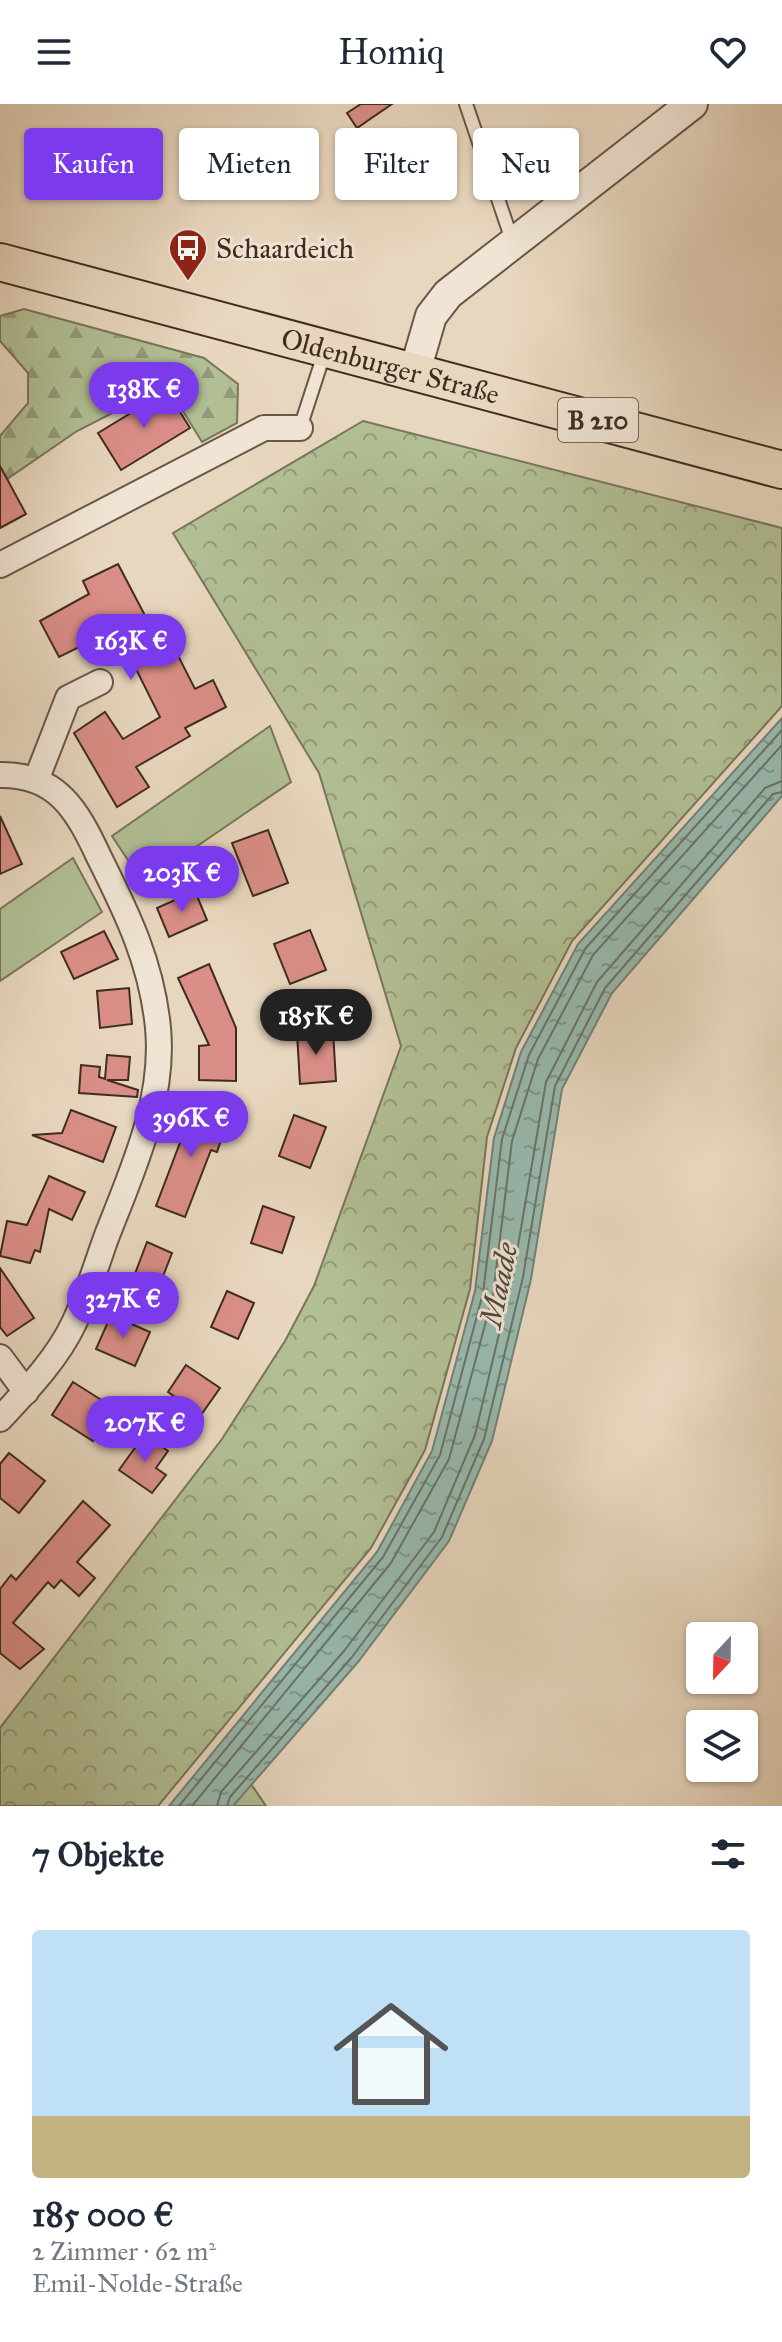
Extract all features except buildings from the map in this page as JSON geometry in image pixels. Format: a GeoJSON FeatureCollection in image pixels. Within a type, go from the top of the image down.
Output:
{"type":"FeatureCollection","features":[{"type":"Feature","properties":{"kind":"main road","name":"Oldenburger Straße"},"geometry":{"type":"LineString","coordinates":[[0,262],[782,470]]}},
{"type":"Feature","properties":{"kind":"street"},"geometry":{"type":"LineString","coordinates":[[415,371],[431,316],[448,294],[692,104]]}},
{"type":"Feature","properties":{"kind":"street"},"geometry":{"type":"LineString","coordinates":[[0,565],[264,428],[300,428]]}},
{"type":"Feature","properties":{"kind":"street"},"geometry":{"type":"LineString","coordinates":[[37,778],[68,698],[100,682]]}},
{"type":"Feature","properties":{"kind":"street"},"geometry":{"type":"LineString","coordinates":[[0,775],[37,778],[66,800],[85,828],[148,962],[158,1030],[150,1118],[138,1159],[74,1323],[26,1392],[0,1419]]}},
{"type":"Feature","properties":{"kind":"street"},"geometry":{"type":"LineString","coordinates":[[0,1357],[26,1392]]}},
{"type":"Feature","properties":{"kind":"lane"},"geometry":{"type":"LineString","coordinates":[[466,104],[513,243]]}},
{"type":"Feature","properties":{"kind":"lane"},"geometry":{"type":"LineString","coordinates":[[300,428],[326,347]]}},
{"type":"Feature","properties":{"kind":"green space"},"geometry":{"type":"Polygon","coordinates":[[[24,309],[204,358],[238,384],[237,423],[202,442],[167,385],[77,431],[0,484],[0,436],[28,403],[28,373],[0,341],[0,316],[24,309]]]}},
{"type":"Feature","properties":{"kind":"green space"},"geometry":{"type":"Polygon","coordinates":[[[363,421],[782,528],[782,706],[572,941],[516,1048],[487,1137],[470,1289],[425,1450],[371,1548],[158,1806],[0,1806],[0,1728],[222,1439],[285,1341],[314,1286],[401,1046],[319,773],[173,533],[363,421]]]}},
{"type":"Feature","properties":{"kind":"green space"},"geometry":{"type":"Polygon","coordinates":[[[270,726],[291,782],[143,883],[112,836],[270,726]]]}},
{"type":"Feature","properties":{"kind":"green space"},"geometry":{"type":"Polygon","coordinates":[[[73,858],[102,912],[0,981],[0,909],[73,858]]]}},
{"type":"Feature","properties":{"kind":"green space"},"geometry":{"type":"Polygon","coordinates":[[[251,1784],[266,1806],[233,1806],[251,1784]]]}},
{"type":"Feature","properties":{"kind":"water","name":"Maade"},"geometry":{"type":"Polygon","coordinates":[[[782,718],[782,796],[612,993],[562,1089],[531,1279],[492,1441],[449,1541],[358,1662],[233,1806],[169,1806],[377,1552],[432,1451],[475,1291],[494,1138],[521,1052],[578,944],[782,718]]]}},
{"type":"Feature","properties":{"kind":"place","name":"Schaardeich"},"geometry":{"type":"Point","coordinates":[188,282]}}]}
